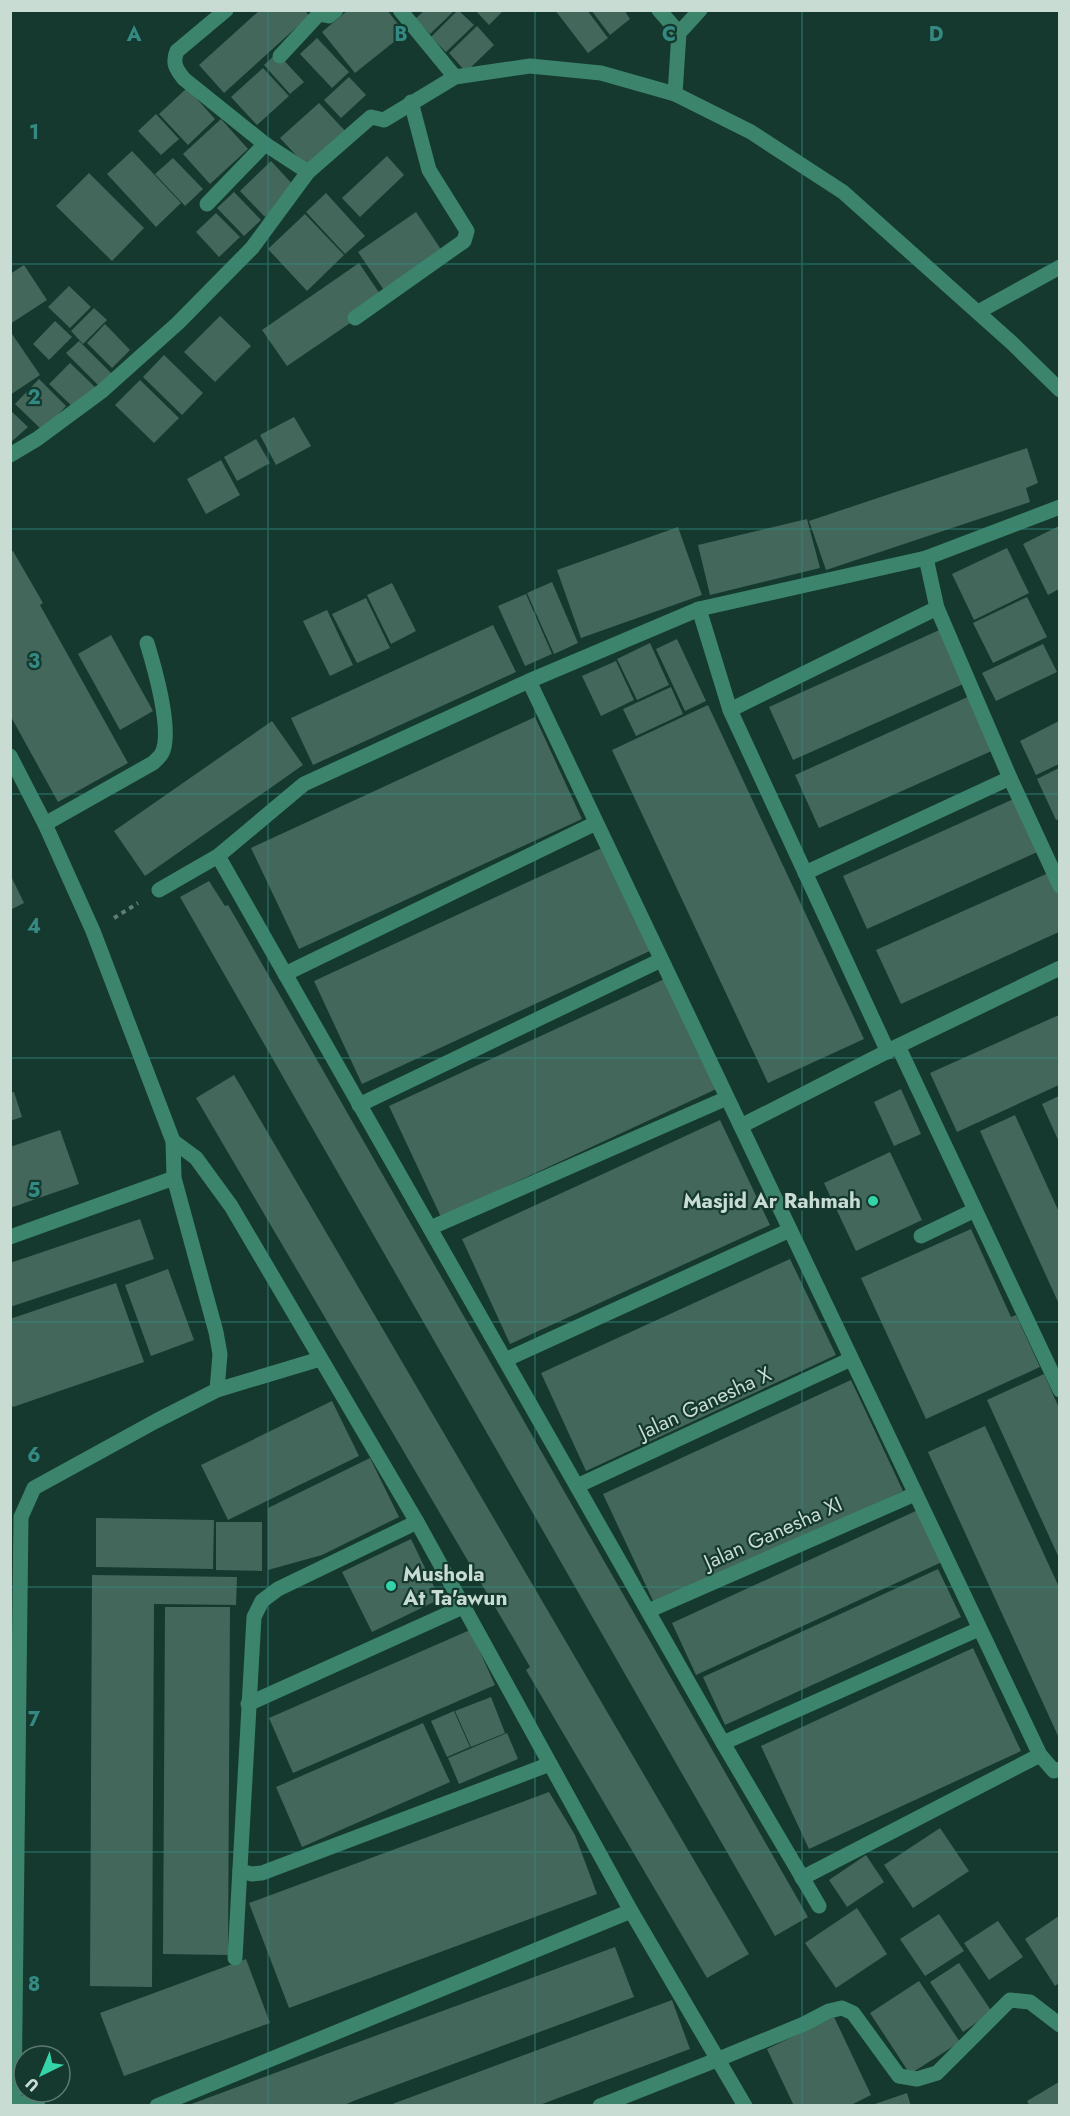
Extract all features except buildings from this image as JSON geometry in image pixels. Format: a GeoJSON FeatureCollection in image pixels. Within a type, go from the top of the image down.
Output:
{"type":"FeatureCollection","features":[{"type":"Feature","properties":{"kind":"street"},"geometry":{"type":"LineString","coordinates":[[226,10],[177,51],[174,59],[176,68],[184,79],[265,144],[308,172]]}},
{"type":"Feature","properties":{"kind":"street"},"geometry":{"type":"LineString","coordinates":[[280,56],[319,14],[329,15],[336,10]]}},
{"type":"Feature","properties":{"kind":"street"},"geometry":{"type":"LineString","coordinates":[[400,10],[454,77]]}},
{"type":"Feature","properties":{"kind":"street"},"geometry":{"type":"LineString","coordinates":[[659,10],[678,33]]}},
{"type":"Feature","properties":{"kind":"street"},"geometry":{"type":"LineString","coordinates":[[675,94],[678,33],[700,10]]}},
{"type":"Feature","properties":{"kind":"street"},"geometry":{"type":"LineString","coordinates":[[10,455],[37,439],[102,391],[178,323],[252,248],[308,172],[371,117],[384,120],[454,77],[530,66],[601,73],[675,94],[751,132],[843,192],[978,312],[1059,390]]}},
{"type":"Feature","properties":{"kind":"street"},"geometry":{"type":"LineString","coordinates":[[355,318],[464,241],[467,231],[429,170],[411,102]]}},
{"type":"Feature","properties":{"kind":"street"},"geometry":{"type":"LineString","coordinates":[[207,204],[265,144]]}},
{"type":"Feature","properties":{"kind":"street"},"geometry":{"type":"LineString","coordinates":[[978,312],[1059,267]]}},
{"type":"Feature","properties":{"kind":"street"},"geometry":{"type":"LineString","coordinates":[[159,890],[218,856],[304,784],[529,681],[699,609],[926,558],[1059,507]]}},
{"type":"Feature","properties":{"kind":"street"},"geometry":{"type":"LineString","coordinates":[[926,558],[937,608],[1059,886]]}},
{"type":"Feature","properties":{"kind":"street"},"geometry":{"type":"LineString","coordinates":[[730,710],[937,608]]}},
{"type":"Feature","properties":{"kind":"street"},"geometry":{"type":"LineString","coordinates":[[699,609],[730,710],[805,873],[975,1210],[1059,1390]]}},
{"type":"Feature","properties":{"kind":"street"},"geometry":{"type":"LineString","coordinates":[[45,824],[153,763],[161,755],[165,747],[165,732],[158,677],[147,643]]}},
{"type":"Feature","properties":{"kind":"street"},"geometry":{"type":"LineString","coordinates":[[529,681],[1040,1755],[1054,1771],[1059,1769]]}},
{"type":"Feature","properties":{"kind":"street"},"geometry":{"type":"LineString","coordinates":[[10,756],[45,824],[93,931],[173,1141],[174,1178],[220,1354],[217,1390]]}},
{"type":"Feature","properties":{"kind":"street"},"geometry":{"type":"LineString","coordinates":[[805,873],[1010,778]]}},
{"type":"Feature","properties":{"kind":"street"},"geometry":{"type":"LineString","coordinates":[[285,974],[596,823]]}},
{"type":"Feature","properties":{"kind":"street"},"geometry":{"type":"LineString","coordinates":[[218,856],[723,1743],[819,1906]]}},
{"type":"Feature","properties":{"kind":"street"},"geometry":{"type":"LineString","coordinates":[[360,1105],[661,960]]}},
{"type":"Feature","properties":{"kind":"street"},"geometry":{"type":"LineString","coordinates":[[741,1126],[893,1049],[1058,973]]}},
{"type":"Feature","properties":{"kind":"street"},"geometry":{"type":"LineString","coordinates":[[430,1228],[727,1098]]}},
{"type":"Feature","properties":{"kind":"street"},"geometry":{"type":"LineString","coordinates":[[173,1141],[196,1158],[231,1206],[417,1522],[631,1911],[746,2106]]}},
{"type":"Feature","properties":{"kind":"street"},"geometry":{"type":"LineString","coordinates":[[10,1237],[174,1178]]}},
{"type":"Feature","properties":{"kind":"street"},"geometry":{"type":"LineString","coordinates":[[921,1236],[975,1210]]}},
{"type":"Feature","properties":{"kind":"street"},"geometry":{"type":"LineString","coordinates":[[505,1360],[790,1230]]}},
{"type":"Feature","properties":{"kind":"street"},"geometry":{"type":"LineString","coordinates":[[12,2044],[15,1680],[21,1517],[34,1488],[217,1390],[320,1359]]}},
{"type":"Feature","properties":{"kind":"street","name":"Jalan Ganesha X"},"geometry":{"type":"LineString","coordinates":[[577,1486],[851,1359]]}},
{"type":"Feature","properties":{"kind":"street","name":"Jalan Ganesha XI"},"geometry":{"type":"LineString","coordinates":[[648,1611],[915,1494]]}},
{"type":"Feature","properties":{"kind":"street"},"geometry":{"type":"LineString","coordinates":[[235,1958],[254,1617],[262,1601],[278,1589],[417,1522]]}},
{"type":"Feature","properties":{"kind":"street"},"geometry":{"type":"LineString","coordinates":[[248,1704],[465,1606]]}},
{"type":"Feature","properties":{"kind":"street"},"geometry":{"type":"LineString","coordinates":[[723,1743],[979,1629]]}},
{"type":"Feature","properties":{"kind":"street"},"geometry":{"type":"LineString","coordinates":[[802,1878],[1040,1755]]}},
{"type":"Feature","properties":{"kind":"street"},"geometry":{"type":"LineString","coordinates":[[240,1871],[252,1874],[262,1873],[550,1764]]}},
{"type":"Feature","properties":{"kind":"street"},"geometry":{"type":"LineString","coordinates":[[157,2106],[631,1911]]}},
{"type":"Feature","properties":{"kind":"street"},"geometry":{"type":"LineString","coordinates":[[600,2106],[804,2024],[829,2011],[842,2008],[853,2013],[899,2076],[917,2079],[937,2073],[1010,2000],[1030,2002],[1059,2025]]}},
{"type":"Feature","properties":{"kind":"path"},"geometry":{"type":"LineString","coordinates":[[93,931],[159,890]]}},
{"type":"Feature","properties":{"kind":"place","name":"Masjid Ar Rahmah"},"geometry":{"type":"Point","coordinates":[873,1201]}},
{"type":"Feature","properties":{"kind":"place","name":"Mushola At Ta'awun"},"geometry":{"type":"Point","coordinates":[391,1586]}}]}
